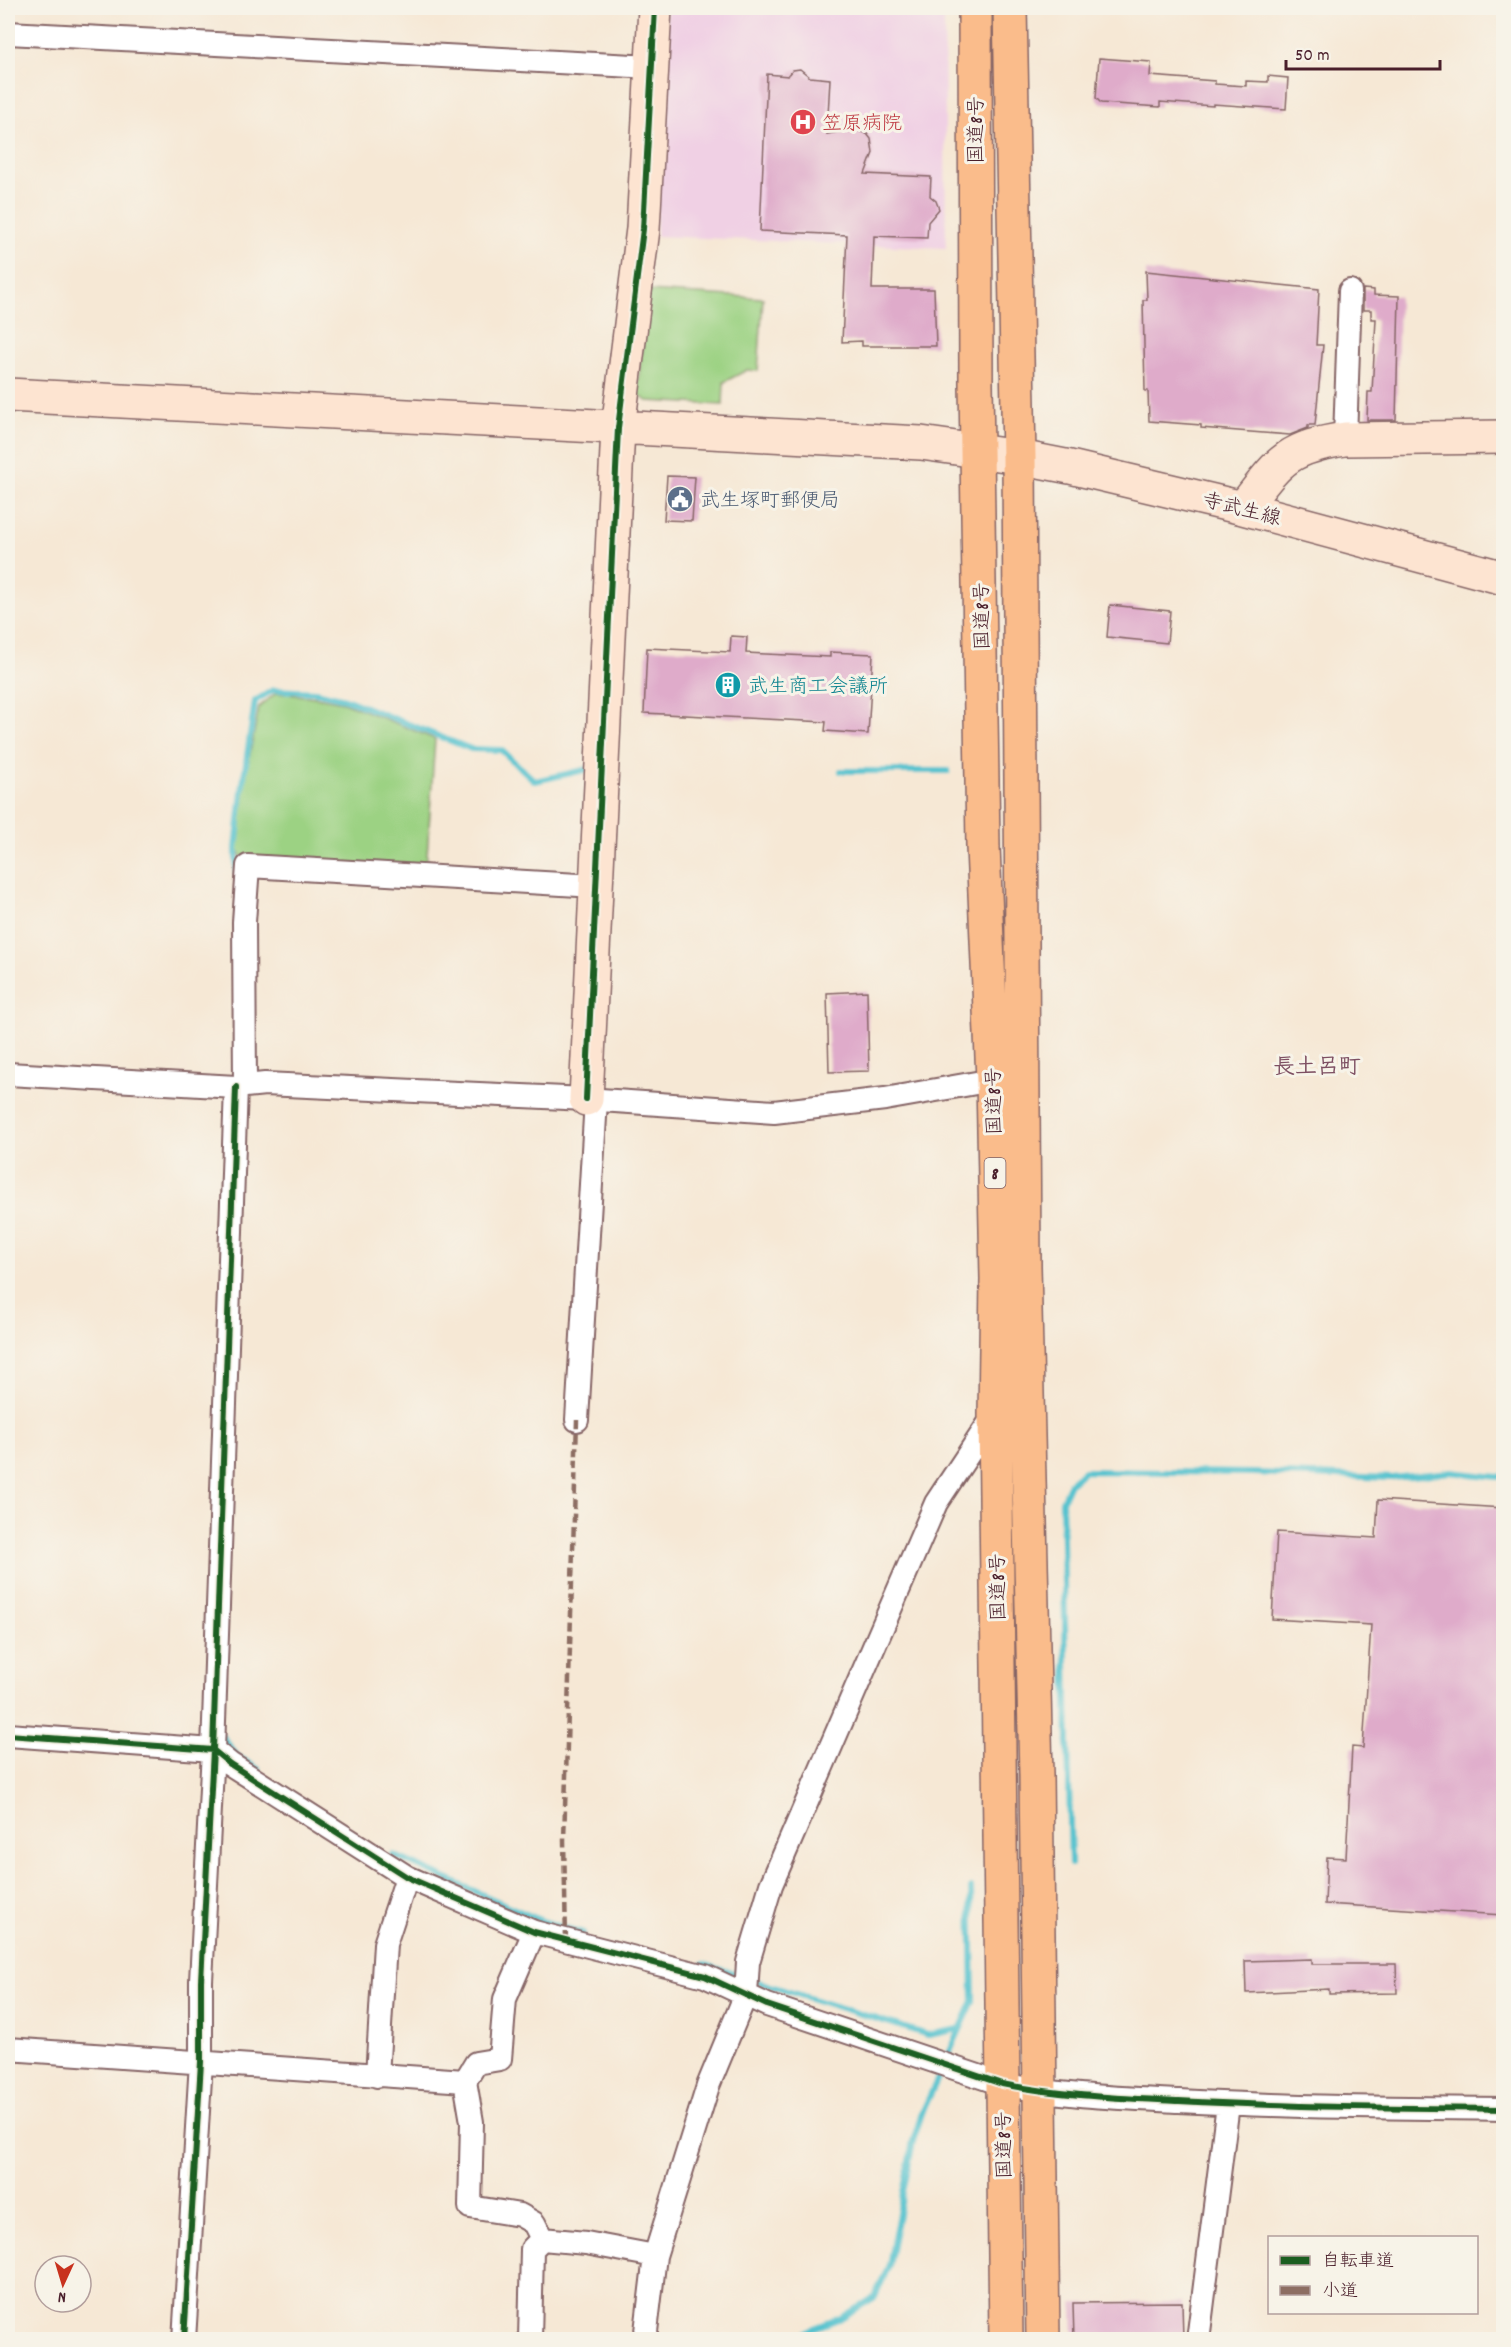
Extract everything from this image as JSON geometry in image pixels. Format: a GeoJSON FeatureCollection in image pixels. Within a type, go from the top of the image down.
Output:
{"type":"FeatureCollection","features":[{"type":"Feature","properties":{"kind":"highway","name":"国道8号"},"geometry":{"type":"LineString","coordinates":[[975,8],[983,848],[993,1080],[997,1280],[995,1414],[1006,2340]]}},
{"type":"Feature","properties":{"kind":"highway","name":"国道8号"},"geometry":{"type":"LineString","coordinates":[[1010,8],[1019,457],[1024,1277],[1036,1775],[1043,2340]]}},
{"type":"Feature","properties":{"kind":"street"},"geometry":{"type":"LineString","coordinates":[[578,1420],[591,1099],[596,886],[618,428],[643,229],[655,8]]}},
{"type":"Feature","properties":{"kind":"street"},"geometry":{"type":"LineString","coordinates":[[8,33],[652,67]]}},
{"type":"Feature","properties":{"kind":"street"},"geometry":{"type":"LineString","coordinates":[[1345,439],[1350,291]]}},
{"type":"Feature","properties":{"kind":"street","name":"寺武生線"},"geometry":{"type":"LineString","coordinates":[[8,395],[921,443],[1070,467],[1243,508],[1503,578]]}},
{"type":"Feature","properties":{"kind":"street"},"geometry":{"type":"LineString","coordinates":[[1243,508],[1279,463],[1305,447],[1345,439],[1503,436]]}},
{"type":"Feature","properties":{"kind":"street"},"geometry":{"type":"LineString","coordinates":[[184,2340],[201,2062],[201,1981],[241,1087],[244,922],[248,866],[596,886]]}},
{"type":"Feature","properties":{"kind":"street"},"geometry":{"type":"LineString","coordinates":[[8,1074],[241,1087],[265,1084],[591,1099],[774,1112],[885,1100],[993,1080]]}},
{"type":"Feature","properties":{"kind":"street"},"geometry":{"type":"LineString","coordinates":[[645,2340],[655,2256],[708,2086],[746,1994],[748,1962],[771,1886],[936,1503],[995,1414]]}},
{"type":"Feature","properties":{"kind":"street"},"geometry":{"type":"LineString","coordinates":[[8,1735],[213,1750],[230,1764],[407,1877],[534,1932],[705,1976],[767,2005],[1002,2084],[1040,2092],[1282,2107],[1503,2109]]}},
{"type":"Feature","properties":{"kind":"street"},"geometry":{"type":"LineString","coordinates":[[377,2076],[385,1944],[407,1877]]}},
{"type":"Feature","properties":{"kind":"street"},"geometry":{"type":"LineString","coordinates":[[534,1932],[505,1998],[500,2059],[476,2063],[465,2081],[472,2122],[470,2207],[520,2215],[534,2223],[542,2240]]}},
{"type":"Feature","properties":{"kind":"street"},"geometry":{"type":"LineString","coordinates":[[8,2049],[465,2081]]}},
{"type":"Feature","properties":{"kind":"street"},"geometry":{"type":"LineString","coordinates":[[1198,2340],[1228,2104]]}},
{"type":"Feature","properties":{"kind":"street"},"geometry":{"type":"LineString","coordinates":[[530,2340],[532,2249],[542,2240],[586,2243],[655,2256]]}},
{"type":"Feature","properties":{"kind":"shaded area","name":"笠原病院"},"geometry":{"type":"Polygon","coordinates":[[[667,8],[944,8],[946,248],[656,236],[667,8]]]}},
{"type":"Feature","properties":{"kind":"green space"},"geometry":{"type":"Polygon","coordinates":[[[648,291],[763,298],[758,371],[747,370],[724,382],[723,405],[647,401],[637,394],[648,291]]]}},
{"type":"Feature","properties":{"kind":"green space"},"geometry":{"type":"Polygon","coordinates":[[[276,693],[343,702],[435,739],[426,870],[241,857],[238,849],[246,774],[259,707],[276,693]]]}},
{"type":"Feature","properties":{"kind":"building"},"geometry":{"type":"Polygon","coordinates":[[[1099,58],[1151,62],[1150,76],[1215,81],[1215,84],[1246,86],[1246,81],[1268,82],[1268,76],[1288,78],[1286,109],[1160,102],[1160,107],[1101,103],[1096,98],[1099,58]]]}},
{"type":"Feature","properties":{"kind":"building","name":"笠原病院"},"geometry":{"type":"Polygon","coordinates":[[[800,69],[810,77],[830,79],[827,134],[854,129],[867,134],[871,139],[873,153],[865,174],[931,177],[930,196],[936,201],[939,209],[928,222],[927,238],[874,236],[872,289],[934,289],[936,346],[862,346],[862,341],[842,342],[847,235],[760,231],[767,74],[788,76],[793,70],[800,69]]]}},
{"type":"Feature","properties":{"kind":"building"},"geometry":{"type":"Polygon","coordinates":[[[1146,271],[1319,289],[1316,345],[1323,345],[1315,425],[1308,425],[1308,428],[1290,435],[1201,428],[1201,425],[1149,421],[1148,391],[1145,391],[1143,300],[1147,300],[1146,271]]]}},
{"type":"Feature","properties":{"kind":"building"},"geometry":{"type":"Polygon","coordinates":[[[1363,289],[1374,290],[1374,295],[1399,296],[1396,420],[1367,420],[1368,392],[1372,392],[1376,319],[1371,319],[1371,310],[1363,310],[1363,289]]]}},
{"type":"Feature","properties":{"kind":"building"},"geometry":{"type":"Polygon","coordinates":[[[667,476],[695,477],[692,521],[664,520],[667,476]]]}},
{"type":"Feature","properties":{"kind":"building"},"geometry":{"type":"Polygon","coordinates":[[[1110,605],[1170,611],[1167,643],[1107,637],[1110,605]]]}},
{"type":"Feature","properties":{"kind":"building","name":"武生商工会議所"},"geometry":{"type":"Polygon","coordinates":[[[731,636],[747,637],[746,653],[830,657],[830,652],[873,654],[868,734],[825,731],[826,722],[644,713],[647,648],[730,652],[731,636]]]}},
{"type":"Feature","properties":{"kind":"building"},"geometry":{"type":"Polygon","coordinates":[[[867,991],[869,1071],[829,1072],[827,993],[867,991]]]}},
{"type":"Feature","properties":{"kind":"building"},"geometry":{"type":"Polygon","coordinates":[[[1378,1500],[1503,1508],[1503,1915],[1325,1904],[1327,1857],[1346,1858],[1352,1747],[1363,1748],[1371,1625],[1272,1619],[1277,1532],[1376,1538],[1378,1500]]]}},
{"type":"Feature","properties":{"kind":"building"},"geometry":{"type":"Polygon","coordinates":[[[1312,1959],[1312,1964],[1396,1964],[1397,1993],[1329,1994],[1329,1989],[1246,1993],[1245,1961],[1312,1959]]]}},
{"type":"Feature","properties":{"kind":"building"},"geometry":{"type":"Polygon","coordinates":[[[1182,2302],[1183,2340],[1074,2340],[1073,2303],[1182,2302]]]}},
{"type":"Feature","properties":{"kind":"waterway"},"geometry":{"type":"LineString","coordinates":[[236,872],[242,791],[255,701],[273,690],[316,692],[345,699],[471,749],[501,750],[535,781],[589,769]]}},
{"type":"Feature","properties":{"kind":"waterway"},"geometry":{"type":"LineString","coordinates":[[841,771],[948,771]]}},
{"type":"Feature","properties":{"kind":"waterway"},"geometry":{"type":"LineString","coordinates":[[1071,1864],[1062,1501],[1070,1483],[1084,1471],[1254,1473],[1392,1478],[1450,1472],[1504,1476]]}},
{"type":"Feature","properties":{"kind":"waterway"},"geometry":{"type":"LineString","coordinates":[[222,1736],[237,1756],[258,1769]]}},
{"type":"Feature","properties":{"kind":"waterway"},"geometry":{"type":"LineString","coordinates":[[393,1855],[542,1921],[583,1933]]}},
{"type":"Feature","properties":{"kind":"waterway"},"geometry":{"type":"LineString","coordinates":[[796,2340],[814,2328],[841,2318],[875,2297],[889,2265],[913,2141],[922,2113],[973,2001],[971,1888]]}},
{"type":"Feature","properties":{"kind":"waterway"},"geometry":{"type":"LineString","coordinates":[[703,1964],[742,1976]]}},
{"type":"Feature","properties":{"kind":"waterway"},"geometry":{"type":"LineString","coordinates":[[752,1980],[928,2035],[959,2029]]}},
{"type":"Feature","properties":{"kind":"marked path"},"geometry":{"type":"LineString","coordinates":[[566,1941],[564,1840],[577,1420]]}},
{"type":"Feature","properties":{"kind":"cycle path"},"geometry":{"type":"LineString","coordinates":[[586,1099],[618,428],[643,229],[655,8]]}},
{"type":"Feature","properties":{"kind":"cycle path"},"geometry":{"type":"LineString","coordinates":[[184,2340],[201,2062],[201,1981],[213,1750],[236,1087]]}},
{"type":"Feature","properties":{"kind":"cycle path"},"geometry":{"type":"LineString","coordinates":[[8,1735],[213,1750],[230,1764],[407,1877],[534,1932],[705,1976],[767,2005],[1002,2084],[1090,2096],[1220,2103],[1504,2109]]}},
{"type":"Feature","properties":{"kind":"place","name":"笠原病院"},"geometry":{"type":"Point","coordinates":[803,122]}},
{"type":"Feature","properties":{"kind":"place","name":"武生塚町郵便局"},"geometry":{"type":"Point","coordinates":[680,499]}},
{"type":"Feature","properties":{"kind":"place","name":"武生商工会議所"},"geometry":{"type":"Point","coordinates":[728,685]}},
{"type":"Feature","properties":{"kind":"district","name":"長土呂町"},"geometry":{"type":"Point","coordinates":[1317,1065]}}]}
